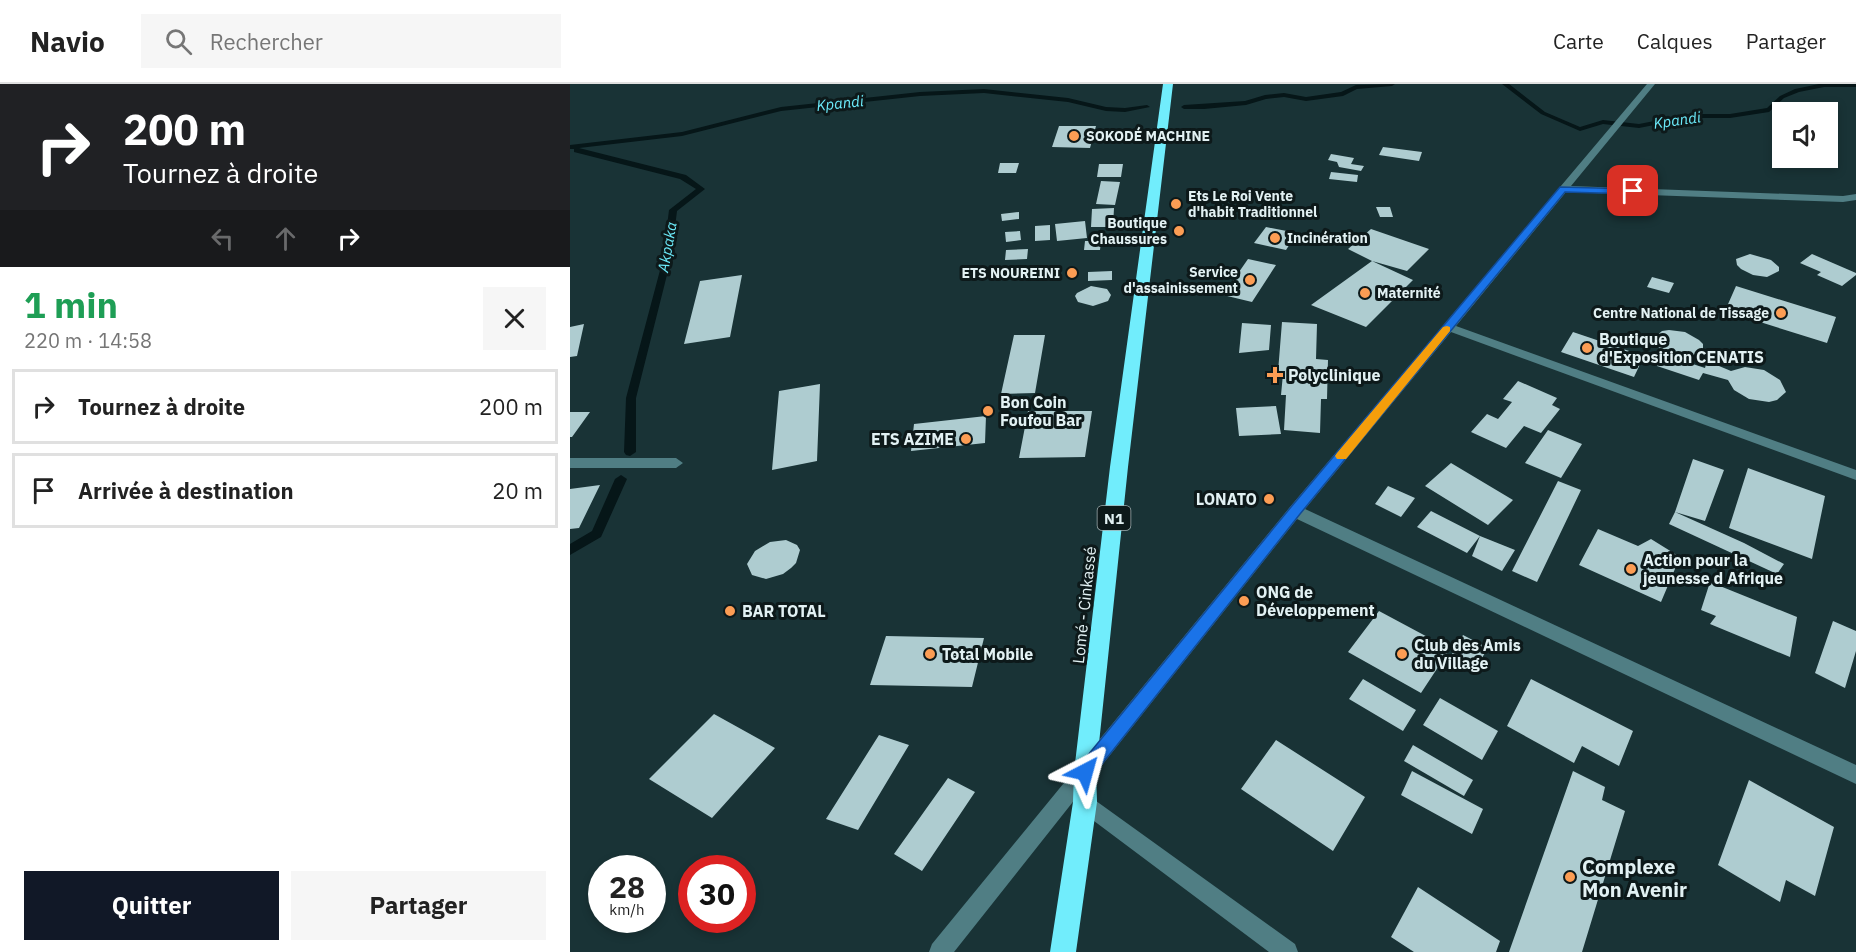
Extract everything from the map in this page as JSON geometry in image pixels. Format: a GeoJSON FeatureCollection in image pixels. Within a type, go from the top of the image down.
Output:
{"type":"FeatureCollection","features":[{"type":"Feature","properties":{"kind":"highway","name":"Lomé - Cinkassé"},"geometry":{"type":"LineString","coordinates":[[1063,952],[1085,802],[1085,772],[1119,467],[1168,84]]}},
{"type":"Feature","properties":{"kind":"street"},"geometry":{"type":"LineString","coordinates":[[1635,84],[1649,86]]}},
{"type":"Feature","properties":{"kind":"street"},"geometry":{"type":"LineString","coordinates":[[940,952],[1295,511],[1649,86]]}},
{"type":"Feature","properties":{"kind":"street"},"geometry":{"type":"LineString","coordinates":[[1563,189],[1843,199],[1856,197]]}},
{"type":"Feature","properties":{"kind":"street"},"geometry":{"type":"LineString","coordinates":[[1449,327],[1856,475]]}},
{"type":"Feature","properties":{"kind":"street"},"geometry":{"type":"LineString","coordinates":[[570,464],[676,464]]}},
{"type":"Feature","properties":{"kind":"street"},"geometry":{"type":"LineString","coordinates":[[1295,511],[1856,775]]}},
{"type":"Feature","properties":{"kind":"street"},"geometry":{"type":"LineString","coordinates":[[1085,802],[1287,952]]}},
{"type":"Feature","properties":{"kind":"building"},"geometry":{"type":"Polygon","coordinates":[[[1059,126],[1096,126],[1090,148],[1052,147],[1059,126]]]}},
{"type":"Feature","properties":{"kind":"building"},"geometry":{"type":"Polygon","coordinates":[[[1383,147],[1422,152],[1419,161],[1379,155],[1383,147]]]}},
{"type":"Feature","properties":{"kind":"building"},"geometry":{"type":"Polygon","coordinates":[[[1331,154],[1354,158],[1351,164],[1364,166],[1361,171],[1339,167],[1337,162],[1328,160],[1331,154]]]}},
{"type":"Feature","properties":{"kind":"building"},"geometry":{"type":"Polygon","coordinates":[[[1000,163],[1019,163],[1016,173],[998,173],[1000,163]]]}},
{"type":"Feature","properties":{"kind":"building"},"geometry":{"type":"Polygon","coordinates":[[[1099,164],[1123,164],[1121,177],[1097,177],[1099,164]]]}},
{"type":"Feature","properties":{"kind":"building"},"geometry":{"type":"Polygon","coordinates":[[[1331,172],[1358,175],[1357,182],[1329,179],[1331,172]]]}},
{"type":"Feature","properties":{"kind":"building"},"geometry":{"type":"Polygon","coordinates":[[[1101,181],[1120,182],[1115,205],[1096,204],[1101,181]]]}},
{"type":"Feature","properties":{"kind":"building"},"geometry":{"type":"Polygon","coordinates":[[[1376,207],[1390,207],[1393,217],[1380,217],[1376,207]]]}},
{"type":"Feature","properties":{"kind":"building"},"geometry":{"type":"Polygon","coordinates":[[[1114,208],[1113,227],[1091,227],[1092,209],[1114,208]]]}},
{"type":"Feature","properties":{"kind":"building"},"geometry":{"type":"Polygon","coordinates":[[[1019,212],[1019,219],[1002,221],[1001,214],[1019,212]]]}},
{"type":"Feature","properties":{"kind":"building"},"geometry":{"type":"Polygon","coordinates":[[[1085,221],[1087,238],[1057,241],[1055,224],[1085,221]]]}},
{"type":"Feature","properties":{"kind":"building"},"geometry":{"type":"Polygon","coordinates":[[[1050,225],[1050,240],[1035,241],[1035,226],[1050,225]]]}},
{"type":"Feature","properties":{"kind":"building","name":"Incinération"},"geometry":{"type":"Polygon","coordinates":[[[1266,227],[1297,233],[1286,250],[1254,243],[1266,227]]]}},
{"type":"Feature","properties":{"kind":"building","name":"Maternité"},"geometry":{"type":"Polygon","coordinates":[[[1371,229],[1429,249],[1407,271],[1372,261],[1348,249],[1371,229]]]}},
{"type":"Feature","properties":{"kind":"building"},"geometry":{"type":"Polygon","coordinates":[[[1020,231],[1021,240],[1006,242],[1005,232],[1020,231]]]}},
{"type":"Feature","properties":{"kind":"building"},"geometry":{"type":"Polygon","coordinates":[[[1085,241],[1101,241],[1100,250],[1084,250],[1085,241]]]}},
{"type":"Feature","properties":{"kind":"building"},"geometry":{"type":"Polygon","coordinates":[[[1028,249],[1027,259],[1005,260],[1006,250],[1028,249]]]}},
{"type":"Feature","properties":{"kind":"building"},"geometry":{"type":"Polygon","coordinates":[[[1750,254],[1771,260],[1779,267],[1779,271],[1767,277],[1753,275],[1741,269],[1736,259],[1750,254]]]}},
{"type":"Feature","properties":{"kind":"building"},"geometry":{"type":"Polygon","coordinates":[[[1812,254],[1856,273],[1856,275],[1842,286],[1817,275],[1821,272],[1800,263],[1812,254]]]}},
{"type":"Feature","properties":{"kind":"building","name":"Service d'assainissement"},"geometry":{"type":"Polygon","coordinates":[[[1248,259],[1276,265],[1252,302],[1223,295],[1248,259]]]}},
{"type":"Feature","properties":{"kind":"building","name":"Maternité"},"geometry":{"type":"Polygon","coordinates":[[[1372,261],[1413,280],[1366,327],[1311,305],[1372,261]]]}},
{"type":"Feature","properties":{"kind":"building"},"geometry":{"type":"Polygon","coordinates":[[[1112,271],[1112,280],[1088,281],[1088,272],[1112,271]]]}},
{"type":"Feature","properties":{"kind":"building"},"geometry":{"type":"Polygon","coordinates":[[[742,275],[730,337],[684,344],[700,281],[742,275]]]}},
{"type":"Feature","properties":{"kind":"building"},"geometry":{"type":"Polygon","coordinates":[[[1652,277],[1674,283],[1669,293],[1647,287],[1652,277]]]}},
{"type":"Feature","properties":{"kind":"building"},"geometry":{"type":"Polygon","coordinates":[[[1091,286],[1107,289],[1111,295],[1108,301],[1093,306],[1078,302],[1075,296],[1077,293],[1091,286]]]}},
{"type":"Feature","properties":{"kind":"building"},"geometry":{"type":"Polygon","coordinates":[[[1736,286],[1836,317],[1827,343],[1725,311],[1736,286]]]}},
{"type":"Feature","properties":{"kind":"building"},"geometry":{"type":"Polygon","coordinates":[[[1282,322],[1317,324],[1316,359],[1328,360],[1327,399],[1321,399],[1320,433],[1284,430],[1286,395],[1281,395],[1283,374],[1278,372],[1282,322]]]}},
{"type":"Feature","properties":{"kind":"building"},"geometry":{"type":"Polygon","coordinates":[[[1242,323],[1271,325],[1269,350],[1239,353],[1242,323]]]}},
{"type":"Feature","properties":{"kind":"building"},"geometry":{"type":"Polygon","coordinates":[[[584,324],[577,356],[570,357],[570,327],[584,324]]]}},
{"type":"Feature","properties":{"kind":"building"},"geometry":{"type":"Polygon","coordinates":[[[1662,331],[1685,332],[1699,340],[1703,344],[1703,354],[1699,357],[1684,359],[1662,351],[1657,346],[1655,337],[1662,331]]]}},
{"type":"Feature","properties":{"kind":"building"},"geometry":{"type":"Polygon","coordinates":[[[1573,332],[1644,356],[1634,377],[1561,352],[1573,332]]]}},
{"type":"Feature","properties":{"kind":"building"},"geometry":{"type":"Polygon","coordinates":[[[1014,335],[1045,335],[1035,393],[1001,394],[1014,335]]]}},
{"type":"Feature","properties":{"kind":"building"},"geometry":{"type":"Polygon","coordinates":[[[1662,354],[1705,368],[1707,361],[1731,371],[1745,367],[1764,370],[1780,380],[1786,392],[1777,400],[1769,402],[1749,399],[1734,390],[1728,380],[1703,373],[1699,380],[1657,366],[1662,354]]]}},
{"type":"Feature","properties":{"kind":"building"},"geometry":{"type":"Polygon","coordinates":[[[1518,381],[1557,398],[1552,405],[1560,409],[1541,433],[1524,426],[1506,448],[1471,432],[1487,414],[1498,419],[1512,402],[1503,399],[1518,381]]]}},
{"type":"Feature","properties":{"kind":"building"},"geometry":{"type":"Polygon","coordinates":[[[820,384],[817,461],[772,470],[779,391],[820,384]]]}},
{"type":"Feature","properties":{"kind":"building"},"geometry":{"type":"Polygon","coordinates":[[[1276,406],[1281,434],[1239,436],[1236,408],[1276,406]]]}},
{"type":"Feature","properties":{"kind":"building"},"geometry":{"type":"Polygon","coordinates":[[[1028,411],[1092,411],[1085,457],[1019,458],[1028,411]]]}},
{"type":"Feature","properties":{"kind":"building"},"geometry":{"type":"Polygon","coordinates":[[[570,412],[590,412],[572,437],[570,437],[570,412]]]}},
{"type":"Feature","properties":{"kind":"building"},"geometry":{"type":"Polygon","coordinates":[[[986,416],[985,443],[911,451],[914,424],[986,416]]]}},
{"type":"Feature","properties":{"kind":"building"},"geometry":{"type":"Polygon","coordinates":[[[1548,430],[1582,444],[1561,478],[1525,463],[1548,430]]]}},
{"type":"Feature","properties":{"kind":"building"},"geometry":{"type":"Polygon","coordinates":[[[1693,459],[1724,470],[1705,521],[1675,512],[1693,459]]]}},
{"type":"Feature","properties":{"kind":"building"},"geometry":{"type":"Polygon","coordinates":[[[1451,463],[1513,500],[1488,525],[1425,486],[1451,463]]]}},
{"type":"Feature","properties":{"kind":"building"},"geometry":{"type":"Polygon","coordinates":[[[1748,468],[1825,496],[1812,559],[1729,528],[1748,468]]]}},
{"type":"Feature","properties":{"kind":"building"},"geometry":{"type":"Polygon","coordinates":[[[1558,481],[1581,490],[1537,582],[1512,571],[1558,481]]]}},
{"type":"Feature","properties":{"kind":"building"},"geometry":{"type":"Polygon","coordinates":[[[600,485],[579,528],[570,529],[570,489],[600,485]]]}},
{"type":"Feature","properties":{"kind":"building"},"geometry":{"type":"Polygon","coordinates":[[[1388,486],[1415,498],[1401,517],[1375,504],[1388,486]]]}},
{"type":"Feature","properties":{"kind":"building"},"geometry":{"type":"Polygon","coordinates":[[[1431,511],[1480,536],[1467,553],[1417,527],[1431,511]]]}},
{"type":"Feature","properties":{"kind":"building"},"geometry":{"type":"Polygon","coordinates":[[[1675,512],[1784,564],[1777,574],[1669,524],[1675,512]]]}},
{"type":"Feature","properties":{"kind":"building"},"geometry":{"type":"Polygon","coordinates":[[[1598,529],[1638,546],[1651,539],[1680,557],[1661,602],[1579,565],[1598,529]]]}},
{"type":"Feature","properties":{"kind":"building"},"geometry":{"type":"Polygon","coordinates":[[[1480,536],[1515,550],[1502,571],[1472,556],[1480,536]]]}},
{"type":"Feature","properties":{"kind":"building"},"geometry":{"type":"Polygon","coordinates":[[[786,540],[797,545],[800,550],[796,563],[783,574],[766,579],[752,575],[747,564],[755,551],[770,542],[786,540]]]}},
{"type":"Feature","properties":{"kind":"building"},"geometry":{"type":"Polygon","coordinates":[[[1710,582],[1797,617],[1790,657],[1710,624],[1716,616],[1701,610],[1710,582]]]}},
{"type":"Feature","properties":{"kind":"building"},"geometry":{"type":"Polygon","coordinates":[[[1379,611],[1450,649],[1421,693],[1348,652],[1379,611]]]}},
{"type":"Feature","properties":{"kind":"building"},"geometry":{"type":"Polygon","coordinates":[[[1833,621],[1856,631],[1856,651],[1845,688],[1815,673],[1833,621]]]}},
{"type":"Feature","properties":{"kind":"building"},"geometry":{"type":"Polygon","coordinates":[[[1463,635],[1488,648],[1477,666],[1452,654],[1463,635]]]}},
{"type":"Feature","properties":{"kind":"building","name":"Total Mobile"},"geometry":{"type":"Polygon","coordinates":[[[886,636],[984,638],[972,687],[870,685],[886,636]]]}},
{"type":"Feature","properties":{"kind":"building"},"geometry":{"type":"Polygon","coordinates":[[[1363,679],[1416,710],[1403,731],[1349,699],[1363,679]]]}},
{"type":"Feature","properties":{"kind":"building"},"geometry":{"type":"Polygon","coordinates":[[[1531,679],[1633,731],[1619,766],[1582,746],[1574,763],[1507,726],[1531,679]]]}},
{"type":"Feature","properties":{"kind":"building"},"geometry":{"type":"Polygon","coordinates":[[[1440,698],[1498,731],[1482,760],[1423,725],[1440,698]]]}},
{"type":"Feature","properties":{"kind":"building"},"geometry":{"type":"Polygon","coordinates":[[[714,714],[775,748],[712,818],[649,779],[714,714]]]}},
{"type":"Feature","properties":{"kind":"building"},"geometry":{"type":"Polygon","coordinates":[[[879,735],[909,745],[858,830],[826,819],[879,735]]]}},
{"type":"Feature","properties":{"kind":"building"},"geometry":{"type":"Polygon","coordinates":[[[1276,740],[1365,797],[1333,851],[1241,789],[1276,740]]]}},
{"type":"Feature","properties":{"kind":"building"},"geometry":{"type":"Polygon","coordinates":[[[1413,745],[1473,780],[1464,796],[1404,761],[1413,745]]]}},
{"type":"Feature","properties":{"kind":"building"},"geometry":{"type":"Polygon","coordinates":[[[1412,771],[1483,809],[1472,834],[1401,795],[1412,771]]]}},
{"type":"Feature","properties":{"kind":"building","name":"Complexe Mon Avenir"},"geometry":{"type":"Polygon","coordinates":[[[1573,771],[1605,787],[1602,800],[1625,811],[1582,952],[1509,952],[1573,771]]]}},
{"type":"Feature","properties":{"kind":"building"},"geometry":{"type":"Polygon","coordinates":[[[948,778],[975,792],[922,871],[894,854],[948,778]]]}},
{"type":"Feature","properties":{"kind":"building"},"geometry":{"type":"Polygon","coordinates":[[[1749,780],[1834,827],[1815,896],[1786,880],[1780,902],[1718,865],[1749,780]]]}},
{"type":"Feature","properties":{"kind":"building"},"geometry":{"type":"Polygon","coordinates":[[[1418,887],[1500,941],[1496,952],[1414,952],[1391,937],[1418,887]]]}},
{"type":"Feature","properties":{"kind":"waterway","name":"Kpandi"},"geometry":{"type":"LineString","coordinates":[[1184,107],[1246,103],[1265,97],[1284,95],[1306,99],[1343,94],[1356,87],[1392,84]]}},
{"type":"Feature","properties":{"kind":"waterway","name":"Kpandi"},"geometry":{"type":"LineString","coordinates":[[1505,84],[1543,113],[1580,129],[1603,122],[1639,126],[1690,116],[1730,116],[1769,110],[1782,97],[1797,90],[1824,85],[1856,85]]}},
{"type":"Feature","properties":{"kind":"waterway","name":"Kpandi"},"geometry":{"type":"LineString","coordinates":[[570,147],[682,134],[781,109],[920,94],[984,91],[1068,100],[1106,109],[1125,110],[1147,107]]}},
{"type":"Feature","properties":{"kind":"waterway","name":"Akpaka"},"geometry":{"type":"LineString","coordinates":[[577,150],[683,177],[701,189],[673,210],[667,259],[631,398],[630,452]]}},
{"type":"Feature","properties":{"kind":"waterway","name":"Akpaka"},"geometry":{"type":"LineString","coordinates":[[570,550],[597,534],[621,479]]}},
{"type":"Feature","properties":{"kind":"slow traffic"},"geometry":{"type":"LineString","coordinates":[[1341,456],[1447,329]]}},
{"type":"Feature","properties":{"kind":"place","name":"SOKODÉ MACHINE"},"geometry":{"type":"Point","coordinates":[1074,136]}},
{"type":"Feature","properties":{"kind":"place","name":"Ets Le Roi Vente d'habit Traditionnel"},"geometry":{"type":"Point","coordinates":[1176,204]}},
{"type":"Feature","properties":{"kind":"place","name":"Boutique Chaussures"},"geometry":{"type":"Point","coordinates":[1179,231]}},
{"type":"Feature","properties":{"kind":"place","name":"Incinération"},"geometry":{"type":"Point","coordinates":[1275,238]}},
{"type":"Feature","properties":{"kind":"place","name":"ETS NOUREINI"},"geometry":{"type":"Point","coordinates":[1072,273]}},
{"type":"Feature","properties":{"kind":"place","name":"Service d'assainissement"},"geometry":{"type":"Point","coordinates":[1250,280]}},
{"type":"Feature","properties":{"kind":"place","name":"Maternité"},"geometry":{"type":"Point","coordinates":[1365,293]}},
{"type":"Feature","properties":{"kind":"place","name":"Centre National de Tissage"},"geometry":{"type":"Point","coordinates":[1781,313]}},
{"type":"Feature","properties":{"kind":"place","name":"Boutique d'Exposition CENATIS"},"geometry":{"type":"Point","coordinates":[1587,348]}},
{"type":"Feature","properties":{"kind":"place","name":"Polyclinique"},"geometry":{"type":"Point","coordinates":[1275,375]}},
{"type":"Feature","properties":{"kind":"place","name":"Bon Coin Foufou Bar"},"geometry":{"type":"Point","coordinates":[988,411]}},
{"type":"Feature","properties":{"kind":"place","name":"ETS AZIME"},"geometry":{"type":"Point","coordinates":[966,439]}},
{"type":"Feature","properties":{"kind":"place","name":"LONATO"},"geometry":{"type":"Point","coordinates":[1269,499]}},
{"type":"Feature","properties":{"kind":"place","name":"Action pour la jeunesse d Afrique"},"geometry":{"type":"Point","coordinates":[1631,569]}},
{"type":"Feature","properties":{"kind":"place","name":"ONG de Développement"},"geometry":{"type":"Point","coordinates":[1244,601]}},
{"type":"Feature","properties":{"kind":"place","name":"BAR TOTAL"},"geometry":{"type":"Point","coordinates":[730,611]}},
{"type":"Feature","properties":{"kind":"place","name":"Total Mobile"},"geometry":{"type":"Point","coordinates":[930,654]}},
{"type":"Feature","properties":{"kind":"place","name":"Club des Amis du Village"},"geometry":{"type":"Point","coordinates":[1402,654]}},
{"type":"Feature","properties":{"kind":"place","name":"Complexe Mon Avenir"},"geometry":{"type":"Point","coordinates":[1570,877]}},
{"type":"Feature","properties":{"kind":"route"},"geometry":{"type":"LineString","coordinates":[[1085,772],[1295,511],[1563,189],[1633,191]]}}]}
